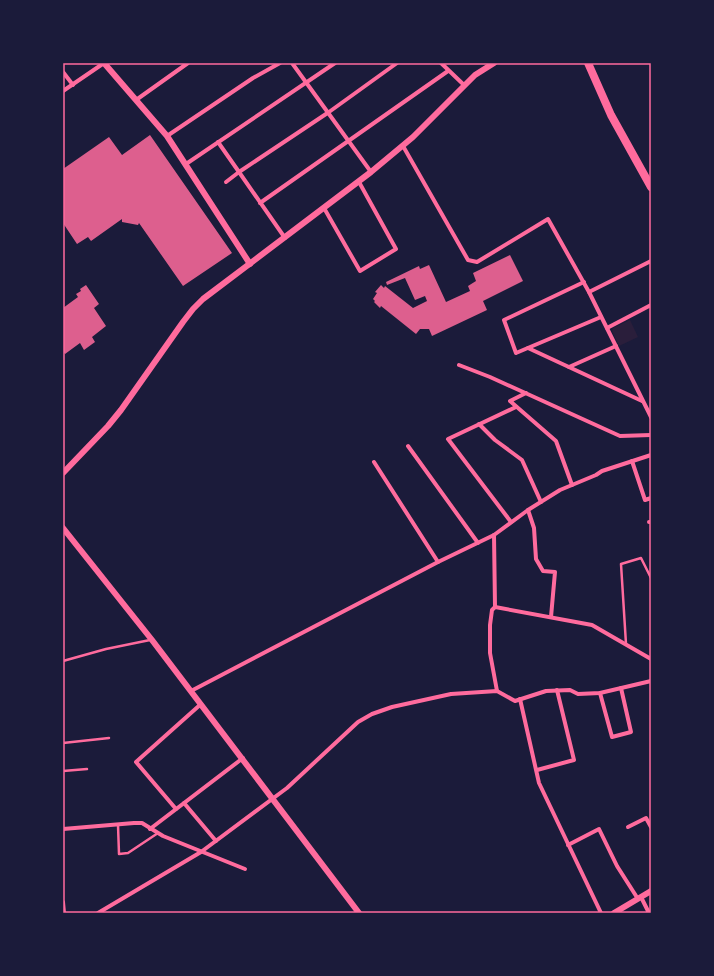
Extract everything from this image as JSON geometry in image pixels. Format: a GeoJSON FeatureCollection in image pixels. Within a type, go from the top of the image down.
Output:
{"type":"FeatureCollection","features":[{"type":"Feature","properties":{"kind":"main road"},"geometry":{"type":"LineString","coordinates":[[588,63],[611,115],[651,187]]}},
{"type":"Feature","properties":{"kind":"street"},"geometry":{"type":"LineString","coordinates":[[63,91],[104,63],[168,136],[250,264]]}},
{"type":"Feature","properties":{"kind":"street"},"geometry":{"type":"LineString","coordinates":[[136,100],[188,63]]}},
{"type":"Feature","properties":{"kind":"street"},"geometry":{"type":"LineString","coordinates":[[168,136],[253,78],[280,63]]}},
{"type":"Feature","properties":{"kind":"street"},"geometry":{"type":"LineString","coordinates":[[292,63],[329,112],[371,172]]}},
{"type":"Feature","properties":{"kind":"street"},"geometry":{"type":"LineString","coordinates":[[186,164],[307,84],[335,63]]}},
{"type":"Feature","properties":{"kind":"street"},"geometry":{"type":"LineString","coordinates":[[226,182],[329,112],[397,63]]}},
{"type":"Feature","properties":{"kind":"street"},"geometry":{"type":"LineString","coordinates":[[441,63],[464,85]]}},
{"type":"Feature","properties":{"kind":"street"},"geometry":{"type":"LineString","coordinates":[[63,473],[108,426],[121,410],[193,309],[216,288],[359,182],[403,146],[475,75],[494,63]]}},
{"type":"Feature","properties":{"kind":"street"},"geometry":{"type":"LineString","coordinates":[[260,203],[448,71]]}},
{"type":"Feature","properties":{"kind":"street"},"geometry":{"type":"LineString","coordinates":[[63,72],[73,85]]}},
{"type":"Feature","properties":{"kind":"street"},"geometry":{"type":"LineString","coordinates":[[218,142],[285,238]]}},
{"type":"Feature","properties":{"kind":"street"},"geometry":{"type":"LineString","coordinates":[[403,146],[468,260],[477,262],[548,219],[584,282],[651,417]]}},
{"type":"Feature","properties":{"kind":"street"},"geometry":{"type":"LineString","coordinates":[[324,208],[360,271],[396,249],[359,182]]}},
{"type":"Feature","properties":{"kind":"street"},"geometry":{"type":"LineString","coordinates":[[589,292],[651,260]]}},
{"type":"Feature","properties":{"kind":"street"},"geometry":{"type":"LineString","coordinates":[[584,282],[504,320],[516,353],[601,317]]}},
{"type":"Feature","properties":{"kind":"street"},"geometry":{"type":"LineString","coordinates":[[607,328],[651,304]]}},
{"type":"Feature","properties":{"kind":"street"},"geometry":{"type":"LineString","coordinates":[[569,367],[616,346]]}},
{"type":"Feature","properties":{"kind":"street"},"geometry":{"type":"LineString","coordinates":[[528,348],[643,401]]}},
{"type":"Feature","properties":{"kind":"street"},"geometry":{"type":"LineString","coordinates":[[459,365],[526,393],[620,436],[651,435]]}},
{"type":"Feature","properties":{"kind":"street"},"geometry":{"type":"LineString","coordinates":[[526,393],[510,401],[556,441],[572,485]]}},
{"type":"Feature","properties":{"kind":"street"},"geometry":{"type":"LineString","coordinates":[[510,522],[448,439],[516,407]]}},
{"type":"Feature","properties":{"kind":"street"},"geometry":{"type":"LineString","coordinates":[[479,424],[495,440],[522,460],[541,502]]}},
{"type":"Feature","properties":{"kind":"street"},"geometry":{"type":"LineString","coordinates":[[408,446],[478,542]]}},
{"type":"Feature","properties":{"kind":"street"},"geometry":{"type":"LineString","coordinates":[[191,691],[438,562],[494,535],[510,522],[560,490],[602,471],[651,455]]}},
{"type":"Feature","properties":{"kind":"street"},"geometry":{"type":"LineString","coordinates":[[632,461],[645,500],[651,498]]}},
{"type":"Feature","properties":{"kind":"street"},"geometry":{"type":"LineString","coordinates":[[374,462],[438,562]]}},
{"type":"Feature","properties":{"kind":"street"},"geometry":{"type":"LineString","coordinates":[[528,510],[534,528],[536,558],[543,571],[555,572],[551,618]]}},
{"type":"Feature","properties":{"kind":"street"},"geometry":{"type":"LineString","coordinates":[[63,529],[152,640],[243,758],[359,913]]}},
{"type":"Feature","properties":{"kind":"street"},"geometry":{"type":"LineString","coordinates":[[494,535],[495,607],[492,610],[490,625],[490,653],[497,691]]}},
{"type":"Feature","properties":{"kind":"street"},"geometry":{"type":"LineString","coordinates":[[495,607],[592,625],[651,659]]}},
{"type":"Feature","properties":{"kind":"street"},"geometry":{"type":"LineString","coordinates":[[98,913],[201,852],[287,788],[358,722],[372,714],[392,707],[451,694],[497,691],[515,701],[546,691],[570,690],[578,694],[600,693],[651,681]]}},
{"type":"Feature","properties":{"kind":"street"},"geometry":{"type":"LineString","coordinates":[[600,693],[612,736],[631,732],[622,688]]}},
{"type":"Feature","properties":{"kind":"street"},"geometry":{"type":"LineString","coordinates":[[537,770],[574,760],[557,690]]}},
{"type":"Feature","properties":{"kind":"street"},"geometry":{"type":"LineString","coordinates":[[520,699],[539,783],[601,913]]}},
{"type":"Feature","properties":{"kind":"street"},"geometry":{"type":"LineString","coordinates":[[176,809],[136,762],[201,704]]}},
{"type":"Feature","properties":{"kind":"street"},"geometry":{"type":"LineString","coordinates":[[150,828],[243,758]]}},
{"type":"Feature","properties":{"kind":"street"},"geometry":{"type":"LineString","coordinates":[[184,803],[216,841]]}},
{"type":"Feature","properties":{"kind":"street"},"geometry":{"type":"LineString","coordinates":[[628,827],[646,818],[651,827]]}},
{"type":"Feature","properties":{"kind":"street"},"geometry":{"type":"LineString","coordinates":[[63,829],[142,823],[158,833],[245,869]]}},
{"type":"Feature","properties":{"kind":"street"},"geometry":{"type":"LineString","coordinates":[[568,845],[598,828],[617,866],[649,913]]}},
{"type":"Feature","properties":{"kind":"street"},"geometry":{"type":"LineString","coordinates":[[614,913],[651,891]]}},
{"type":"Feature","properties":{"kind":"street"},"geometry":{"type":"LineString","coordinates":[[63,902],[64,913]]}},
{"type":"Feature","properties":{"kind":"lane"},"geometry":{"type":"LineString","coordinates":[[626,645],[621,564],[641,558],[651,578]]}},
{"type":"Feature","properties":{"kind":"lane"},"geometry":{"type":"LineString","coordinates":[[63,661],[106,649],[152,640]]}},
{"type":"Feature","properties":{"kind":"lane"},"geometry":{"type":"LineString","coordinates":[[63,743],[109,738]]}},
{"type":"Feature","properties":{"kind":"lane"},"geometry":{"type":"LineString","coordinates":[[63,771],[86,769]]}},
{"type":"Feature","properties":{"kind":"lane"},"geometry":{"type":"LineString","coordinates":[[118,824],[119,854],[128,853],[158,833]]}},
{"type":"Feature","properties":{"kind":"shaded area"},"geometry":{"type":"Polygon","coordinates":[[[630,320],[638,337],[619,346],[612,331],[613,328],[630,320]]]}},
{"type":"Feature","properties":{"kind":"building"},"geometry":{"type":"Polygon","coordinates":[[[150,135],[232,253],[183,286],[139,223],[138,225],[122,222],[122,219],[91,241],[88,237],[77,244],[63,223],[63,169],[109,137],[122,155],[150,135]]]}},
{"type":"Feature","properties":{"kind":"building"},"geometry":{"type":"Polygon","coordinates":[[[510,255],[523,281],[483,301],[487,310],[432,336],[429,329],[420,329],[416,334],[381,306],[380,308],[373,299],[377,293],[375,292],[381,285],[384,288],[385,286],[413,308],[427,301],[425,296],[415,300],[405,278],[387,285],[386,282],[419,266],[420,269],[429,265],[446,302],[470,291],[468,286],[476,281],[473,273],[510,255]]]}},
{"type":"Feature","properties":{"kind":"building"},"geometry":{"type":"Polygon","coordinates":[[[86,285],[99,304],[94,308],[106,326],[92,337],[95,342],[84,350],[80,343],[65,354],[63,351],[63,308],[78,297],[76,294],[86,285]]]}}]}
